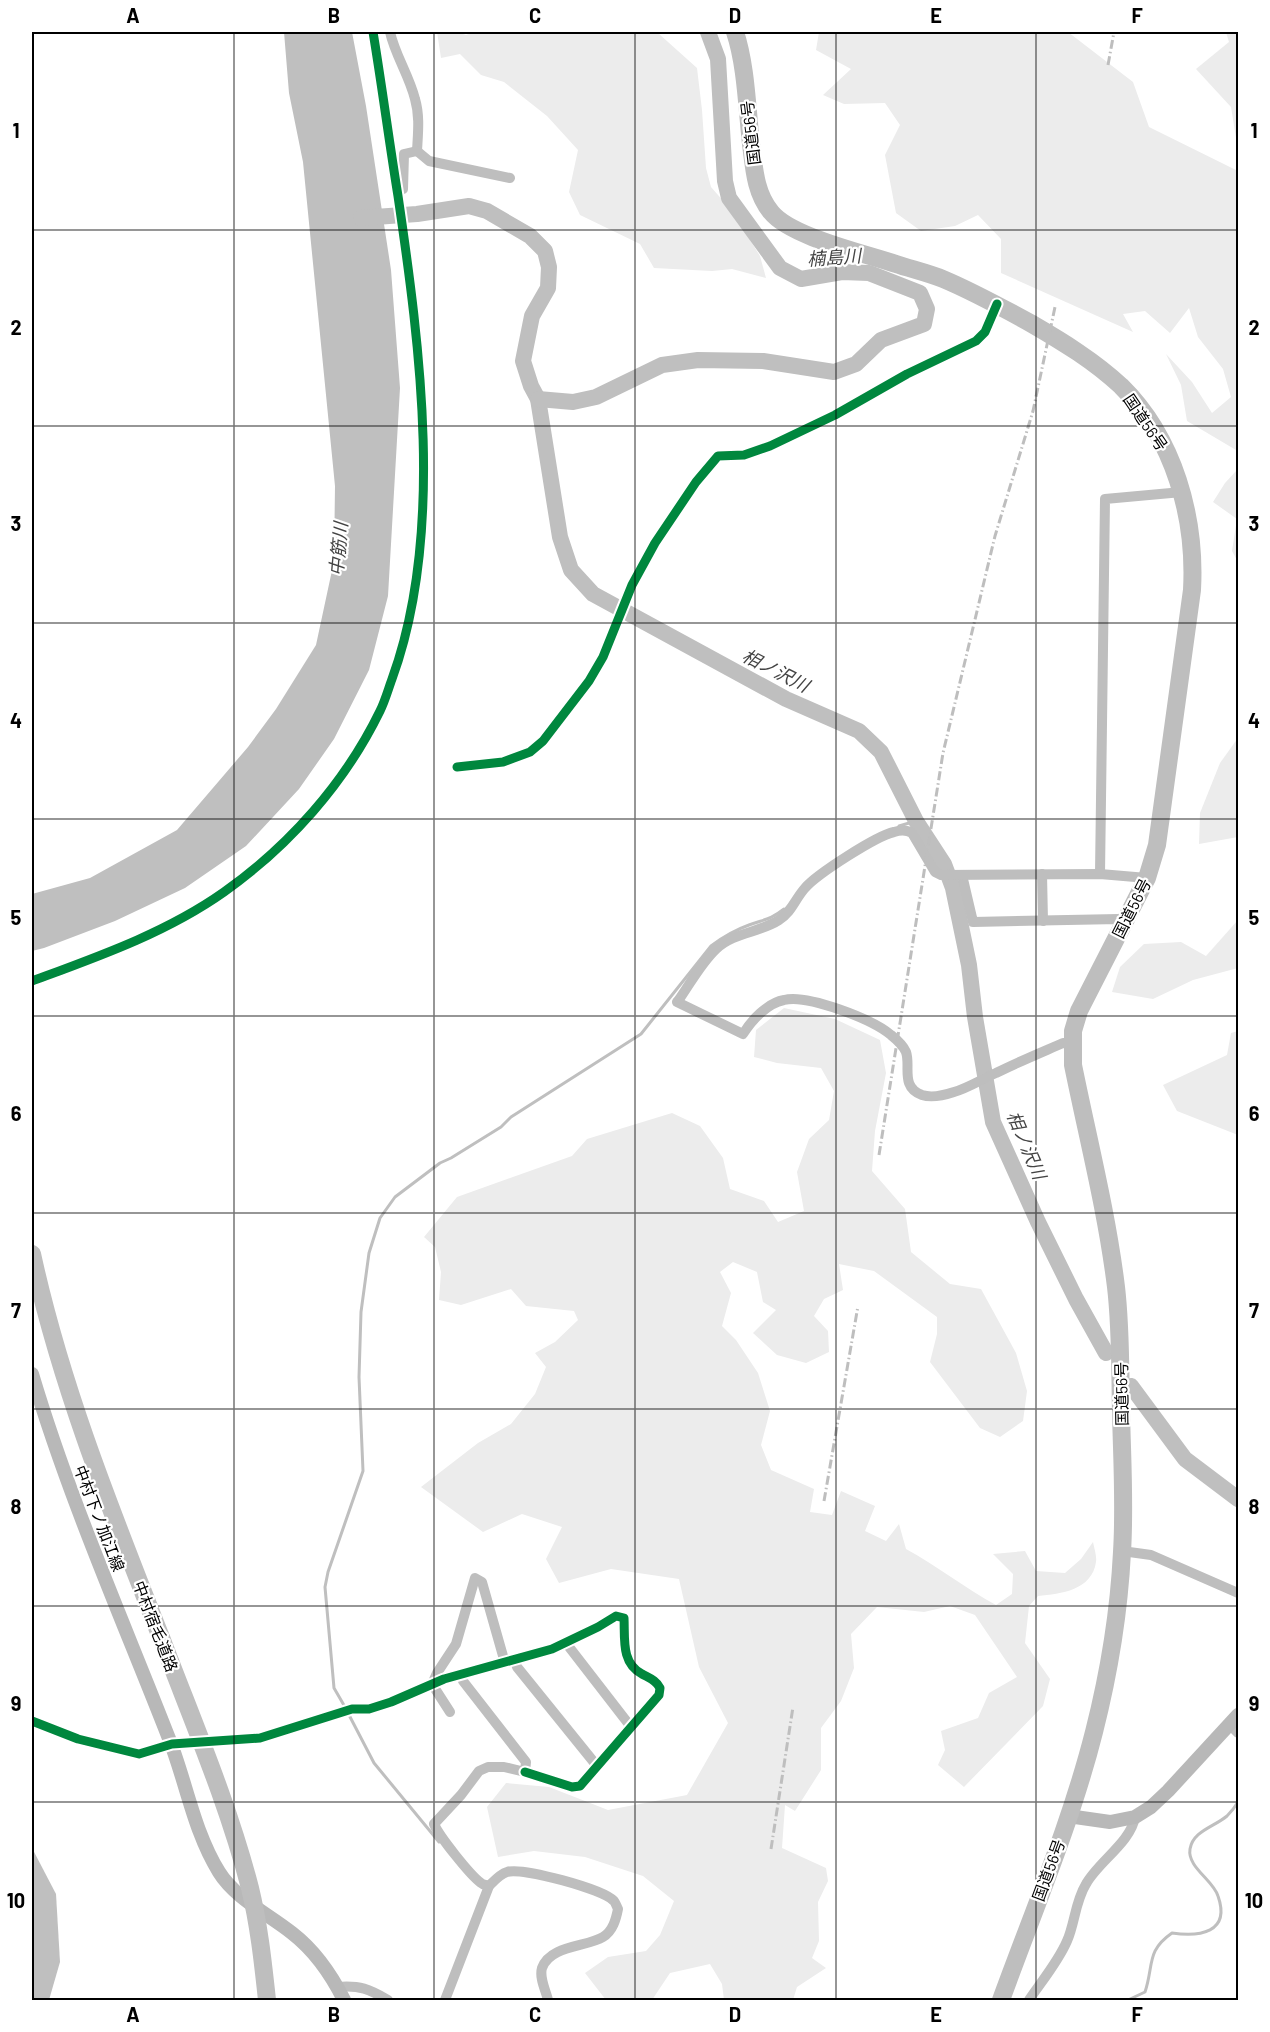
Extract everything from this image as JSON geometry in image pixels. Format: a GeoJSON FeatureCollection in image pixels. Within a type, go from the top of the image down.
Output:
{"type":"FeatureCollection","features":[{"type":"Feature","properties":{"kind":"highway","name":"国道56号"},"geometry":{"type":"LineString","coordinates":[[735,32],[741,58],[754,175],[762,197],[772,213],[788,225],[813,237],[942,279],[997,304],[1068,345],[1097,366],[1137,405],[1155,430],[1172,462],[1182,492],[1194,562],[1157,844],[1147,878],[1079,1011],[1072,1044],[1073,1065],[1116,1287],[1124,1498],[1117,1609],[1094,1734],[1068,1816],[1001,2001]]}},
{"type":"Feature","properties":{"kind":"highway","name":"中村宿毛道路"},"geometry":{"type":"LineString","coordinates":[[32,1254],[43,1304],[85,1442],[200,1738],[234,1834],[250,1889],[261,1948],[267,2001]]}},
{"type":"Feature","properties":{"kind":"main road","name":"中村下ノ加江線"},"geometry":{"type":"LineString","coordinates":[[32,1374],[66,1476],[172,1744],[207,1850],[220,1874],[234,1890],[294,1934],[321,1964],[338,1987],[344,2001]]}},
{"type":"Feature","properties":{"kind":"main road"},"geometry":{"type":"LineString","coordinates":[[1068,1816],[1110,1822],[1135,1817],[1151,1807],[1236,1725]]}},
{"type":"Feature","properties":{"kind":"street"},"geometry":{"type":"LineString","coordinates":[[32,981],[117,949],[170,923],[223,892],[268,855],[318,805],[357,754],[381,709],[404,647],[414,598],[422,524],[422,442],[418,356],[405,242],[373,32]]}},
{"type":"Feature","properties":{"kind":"street"},"geometry":{"type":"LineString","coordinates":[[390,32],[414,97],[419,119],[417,151]]}},
{"type":"Feature","properties":{"kind":"street"},"geometry":{"type":"LineString","coordinates":[[398,196],[403,191],[404,153],[417,151],[429,161],[510,178]]}},
{"type":"Feature","properties":{"kind":"street"},"geometry":{"type":"LineString","coordinates":[[457,767],[502,762],[530,752],[543,741],[589,681],[603,657],[628,594],[655,543],[696,482],[718,456],[744,455],[770,447],[835,415],[907,374],[976,341],[985,332],[997,304]]}},
{"type":"Feature","properties":{"kind":"street"},"geometry":{"type":"LineString","coordinates":[[1100,874],[1105,499],[1182,492]]}},
{"type":"Feature","properties":{"kind":"street"},"geometry":{"type":"LineString","coordinates":[[1072,1044],[1063,1043],[955,1092],[934,1096],[922,1095],[910,1086],[906,1076],[907,1053],[903,1046],[889,1033],[864,1019],[805,1000],[784,999],[750,1022],[743,1034],[678,1001],[718,947],[741,934],[779,921],[792,908],[805,888],[834,866],[893,832],[912,833],[935,872],[941,875],[1100,874],[1134,875],[1147,878]]}},
{"type":"Feature","properties":{"kind":"street"},"geometry":{"type":"LineString","coordinates":[[1042,874],[1043,921]]}},
{"type":"Feature","properties":{"kind":"street"},"geometry":{"type":"LineString","coordinates":[[959,875],[974,922],[1119,919],[1124,923]]}},
{"type":"Feature","properties":{"kind":"street"},"geometry":{"type":"LineString","coordinates":[[1122,1551],[1151,1555],[1239,1593]]}},
{"type":"Feature","properties":{"kind":"street"},"geometry":{"type":"LineString","coordinates":[[432,1684],[456,1644],[475,1578],[482,1582],[510,1662],[517,1667],[597,1766]]}},
{"type":"Feature","properties":{"kind":"street"},"geometry":{"type":"LineString","coordinates":[[32,1721],[78,1739],[139,1754],[172,1744],[260,1738],[352,1709],[369,1709],[391,1702],[432,1684],[566,1643],[598,1628],[616,1616],[624,1618],[628,1662],[633,1669],[658,1683],[659,1695],[580,1785],[572,1787],[525,1772],[504,1767],[488,1767],[479,1771],[461,1795],[434,1824],[438,1834],[466,1867],[481,1883],[489,1886]]}},
{"type":"Feature","properties":{"kind":"street"},"geometry":{"type":"LineString","coordinates":[[566,1643],[632,1727]]}},
{"type":"Feature","properties":{"kind":"street"},"geometry":{"type":"LineString","coordinates":[[462,1675],[463,1681],[525,1762],[525,1772]]}},
{"type":"Feature","properties":{"kind":"street"},"geometry":{"type":"LineString","coordinates":[[432,1684],[450,1712]]}},
{"type":"Feature","properties":{"kind":"street"},"geometry":{"type":"LineString","coordinates":[[1029,2001],[1067,1941],[1078,1900],[1086,1882],[1128,1834],[1134,1825],[1135,1817]]}},
{"type":"Feature","properties":{"kind":"street"},"geometry":{"type":"LineString","coordinates":[[445,2001],[489,1886],[508,1872],[521,1870],[556,1878],[607,1896],[614,1901],[618,1909],[611,1929],[603,1937],[573,1946],[549,1958],[542,1968],[548,2001]]}},
{"type":"Feature","properties":{"kind":"street"},"geometry":{"type":"LineString","coordinates":[[338,1987],[354,1985],[367,1989],[388,2001]]}},
{"type":"Feature","properties":{"kind":"shaded area"},"geometry":{"type":"Polygon","coordinates":[[[437,32],[457,32],[466,35],[475,32],[658,33],[697,68],[706,168],[711,187],[732,211],[760,256],[766,278],[732,269],[712,271],[654,268],[640,244],[580,215],[569,192],[578,150],[547,116],[504,82],[481,75],[460,54],[441,58],[437,32]]]}},
{"type":"Feature","properties":{"kind":"shaded area"},"geometry":{"type":"Polygon","coordinates":[[[819,32],[1068,32],[1133,82],[1149,127],[1238,171],[1238,562],[1232,551],[1237,519],[1213,502],[1237,470],[1236,450],[1187,421],[1181,385],[1166,354],[1192,382],[1212,413],[1231,397],[1223,369],[1198,337],[1189,308],[1170,333],[1145,311],[1123,314],[1133,332],[1001,273],[1001,239],[978,215],[955,226],[921,231],[896,213],[885,155],[900,125],[885,103],[844,104],[823,95],[851,69],[816,50],[819,32]]]}},
{"type":"Feature","properties":{"kind":"shaded area"},"geometry":{"type":"Polygon","coordinates":[[[1226,32],[1238,32],[1238,150],[1231,107],[1196,69],[1229,42],[1226,32]]]}},
{"type":"Feature","properties":{"kind":"shaded area"},"geometry":{"type":"Polygon","coordinates":[[[1238,738],[1238,837],[1199,844],[1200,813],[1220,763],[1238,738]]]}},
{"type":"Feature","properties":{"kind":"shaded area"},"geometry":{"type":"Polygon","coordinates":[[[1238,920],[1238,968],[1193,980],[1153,999],[1112,992],[1120,967],[1144,944],[1181,942],[1206,956],[1238,920]]]}},
{"type":"Feature","properties":{"kind":"shaded area"},"geometry":{"type":"Polygon","coordinates":[[[784,1008],[835,1019],[880,1040],[886,1073],[875,1131],[872,1171],[905,1209],[911,1252],[950,1284],[981,1289],[1016,1353],[1027,1391],[1023,1421],[1000,1437],[980,1428],[930,1362],[937,1334],[937,1317],[874,1271],[839,1264],[843,1290],[824,1299],[814,1316],[828,1331],[829,1352],[806,1363],[777,1355],[753,1333],[776,1310],[763,1302],[757,1272],[733,1262],[720,1272],[731,1293],[722,1326],[736,1340],[758,1373],[770,1411],[761,1445],[771,1470],[814,1489],[810,1512],[832,1515],[841,1491],[875,1506],[865,1531],[886,1541],[899,1524],[906,1549],[996,1605],[1012,1594],[1013,1574],[993,1554],[1025,1551],[1036,1571],[1065,1573],[1081,1559],[1093,1542],[1096,1562],[1093,1571],[1082,1585],[1065,1592],[1038,1596],[1029,1606],[1025,1643],[1050,1679],[1043,1706],[964,1787],[938,1765],[945,1750],[941,1731],[978,1718],[989,1693],[1017,1677],[975,1615],[950,1606],[924,1612],[877,1607],[851,1634],[854,1668],[841,1701],[821,1728],[821,1770],[795,1811],[785,1805],[782,1848],[826,1868],[828,1881],[818,1902],[819,1941],[812,1958],[826,1968],[797,1987],[793,2000],[724,2000],[722,1984],[710,1964],[670,1973],[652,2000],[606,2000],[585,1973],[608,1957],[646,1951],[660,1935],[674,1901],[643,1876],[585,1857],[534,1851],[498,1857],[487,1807],[506,1783],[549,1787],[608,1810],[687,1795],[728,1723],[699,1667],[679,1579],[611,1569],[559,1583],[546,1559],[562,1527],[522,1514],[483,1532],[421,1487],[478,1443],[511,1424],[535,1394],[546,1367],[535,1353],[555,1342],[578,1320],[574,1311],[526,1306],[511,1289],[461,1305],[439,1300],[441,1272],[435,1247],[424,1237],[457,1197],[572,1156],[587,1139],[672,1113],[700,1126],[723,1158],[730,1189],[764,1201],[778,1222],[804,1211],[797,1172],[809,1139],[829,1120],[834,1091],[821,1068],[777,1063],[754,1057],[756,1030],[784,1008]]]}},
{"type":"Feature","properties":{"kind":"shaded area"},"geometry":{"type":"Polygon","coordinates":[[[1238,1031],[1238,1135],[1177,1111],[1163,1085],[1227,1055],[1231,1033],[1238,1031]]]}},
{"type":"Feature","properties":{"kind":"water","name":"中筋川"},"geometry":{"type":"Polygon","coordinates":[[[284,32],[352,32],[366,106],[391,270],[400,388],[388,596],[369,670],[334,739],[299,789],[246,846],[185,888],[115,921],[32,951],[32,894],[90,878],[177,830],[248,747],[276,709],[316,645],[334,561],[335,486],[303,162],[289,93],[284,32]]]}},
{"type":"Feature","properties":{"kind":"water"},"geometry":{"type":"Polygon","coordinates":[[[32,1848],[56,1894],[60,1962],[49,2000],[32,2000],[32,1848]]]}},
{"type":"Feature","properties":{"kind":"waterway","name":"楠島川"},"geometry":{"type":"LineString","coordinates":[[538,399],[573,402],[596,397],[662,365],[698,360],[763,361],[834,372],[856,364],[881,340],[924,324],[927,309],[920,293],[869,273],[842,272],[801,279],[780,268],[729,198],[725,181],[718,59],[708,32]]}},
{"type":"Feature","properties":{"kind":"waterway","name":"相ノ沢川"},"geometry":{"type":"LineString","coordinates":[[361,218],[417,214],[469,206],[487,211],[530,236],[545,251],[549,267],[548,288],[532,316],[523,361],[538,399],[560,537],[571,570],[593,594],[786,699],[859,731],[881,752],[916,821],[944,864],[953,888],[969,965],[975,1017],[993,1122],[1038,1222],[1106,1353]]}},
{"type":"Feature","properties":{"kind":"waterway"},"geometry":{"type":"LineString","coordinates":[[899,826],[916,821]]}},
{"type":"Feature","properties":{"kind":"waterway"},"geometry":{"type":"LineString","coordinates":[[345,1707],[334,1688],[325,1587],[328,1572],[363,1471],[359,1377],[361,1312],[369,1253],[380,1218],[395,1197],[440,1163],[501,1127],[511,1117],[641,1034],[711,946],[734,931],[771,917],[784,909]]}},
{"type":"Feature","properties":{"kind":"waterway","name":"相ノ沢川"},"geometry":{"type":"LineString","coordinates":[[1131,1386],[1185,1459],[1238,1499]]}},
{"type":"Feature","properties":{"kind":"waterway"},"geometry":{"type":"LineString","coordinates":[[348,1713],[374,1763],[439,1842]]}},
{"type":"Feature","properties":{"kind":"waterway"},"geometry":{"type":"LineString","coordinates":[[1128,2000],[1145,1992],[1154,1952],[1164,1940],[1172,1933],[1192,1934],[1210,1930],[1220,1918],[1221,1908],[1218,1896],[1192,1862],[1190,1849],[1195,1838],[1227,1816],[1238,1802]]}},
{"type":"Feature","properties":{"kind":"railway"},"geometry":{"type":"LineString","coordinates":[[1108,65],[1114,32]]}},
{"type":"Feature","properties":{"kind":"railway"},"geometry":{"type":"LineString","coordinates":[[879,1155],[943,753],[995,536],[1033,411],[1055,307]]}},
{"type":"Feature","properties":{"kind":"railway"},"geometry":{"type":"LineString","coordinates":[[824,1501],[858,1306]]}},
{"type":"Feature","properties":{"kind":"railway"},"geometry":{"type":"LineString","coordinates":[[771,1849],[793,1707]]}},
{"type":"Feature","properties":{"kind":"cycle path"},"geometry":{"type":"LineString","coordinates":[[32,981],[155,932],[202,907],[248,874],[293,834],[332,788],[366,738],[385,699],[408,623],[418,563],[423,502],[423,439],[414,314],[373,32]]}},
{"type":"Feature","properties":{"kind":"cycle path"},"geometry":{"type":"LineString","coordinates":[[457,767],[503,762],[530,752],[543,741],[589,681],[603,657],[632,585],[655,543],[696,482],[718,456],[744,455],[770,446],[835,415],[907,374],[976,341],[985,332],[997,304]]}},
{"type":"Feature","properties":{"kind":"cycle path"},"geometry":{"type":"LineString","coordinates":[[32,1721],[78,1739],[139,1754],[172,1744],[260,1738],[352,1709],[369,1709],[444,1679],[552,1649],[616,1616],[624,1618],[626,1650],[630,1664],[656,1683],[660,1688],[659,1695],[580,1786],[572,1787],[525,1772]]}}]}
